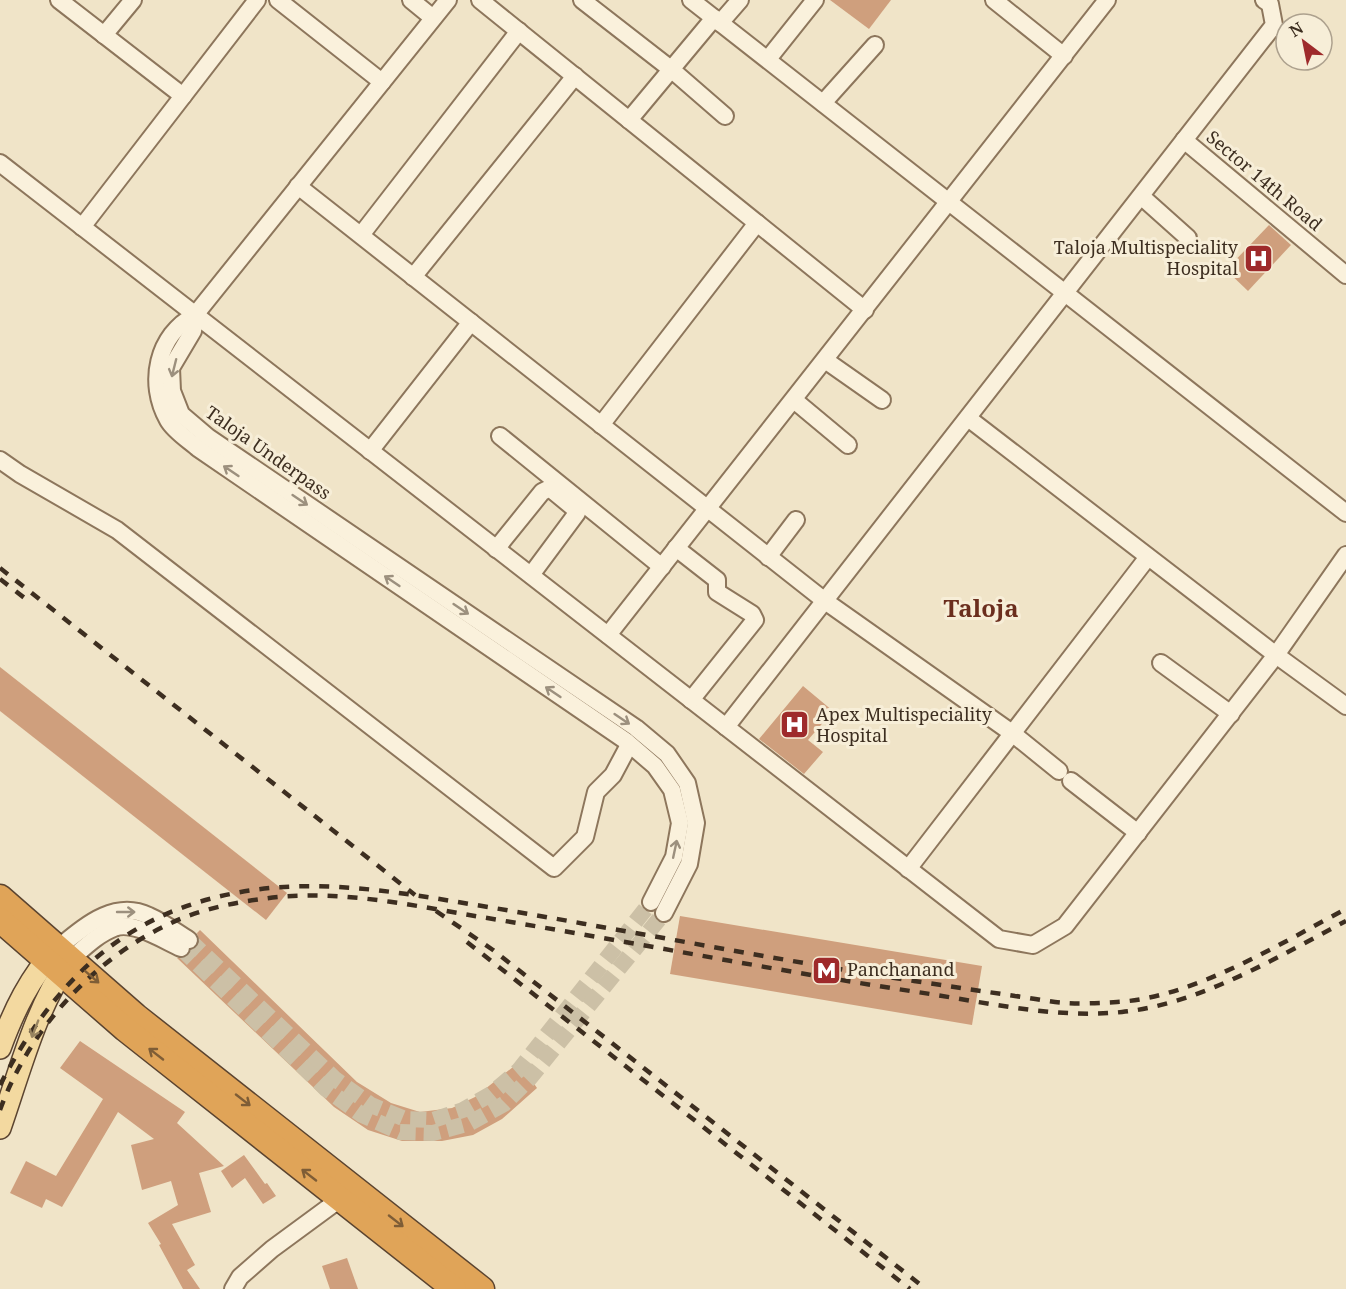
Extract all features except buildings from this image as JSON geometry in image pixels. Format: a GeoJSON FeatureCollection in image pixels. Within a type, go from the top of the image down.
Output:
{"type":"FeatureCollection","features":[{"type":"Feature","properties":{"kind":"highway"},"geometry":{"type":"LineString","coordinates":[[0,897],[125,1029],[454,1289]]}},
{"type":"Feature","properties":{"kind":"highway"},"geometry":{"type":"LineString","coordinates":[[0,920],[136,1016],[482,1289]]}},
{"type":"Feature","properties":{"kind":"main road"},"geometry":{"type":"LineString","coordinates":[[0,1048],[28,984],[59,960]]}},
{"type":"Feature","properties":{"kind":"main road"},"geometry":{"type":"LineString","coordinates":[[0,1128],[59,960]]}},
{"type":"Feature","properties":{"kind":"street"},"geometry":{"type":"LineString","coordinates":[[59,0],[183,96]]}},
{"type":"Feature","properties":{"kind":"street"},"geometry":{"type":"LineString","coordinates":[[104,35],[133,0]]}},
{"type":"Feature","properties":{"kind":"street"},"geometry":{"type":"LineString","coordinates":[[82,227],[257,0]]}},
{"type":"Feature","properties":{"kind":"street"},"geometry":{"type":"LineString","coordinates":[[278,0],[382,82]]}},
{"type":"Feature","properties":{"kind":"street"},"geometry":{"type":"LineString","coordinates":[[411,0],[433,18]]}},
{"type":"Feature","properties":{"kind":"street"},"geometry":{"type":"LineString","coordinates":[[195,315],[448,0]]}},
{"type":"Feature","properties":{"kind":"street"},"geometry":{"type":"LineString","coordinates":[[480,0],[865,310]]}},
{"type":"Feature","properties":{"kind":"street"},"geometry":{"type":"LineString","coordinates":[[582,0],[672,70],[725,116]]}},
{"type":"Feature","properties":{"kind":"street"},"geometry":{"type":"LineString","coordinates":[[691,0],[1346,513]]}},
{"type":"Feature","properties":{"kind":"street"},"geometry":{"type":"LineString","coordinates":[[630,120],[672,70],[717,21],[740,0]]}},
{"type":"Feature","properties":{"kind":"street"},"geometry":{"type":"LineString","coordinates":[[768,59],[815,0]]}},
{"type":"Feature","properties":{"kind":"street"},"geometry":{"type":"LineString","coordinates":[[994,0],[1064,56]]}},
{"type":"Feature","properties":{"kind":"street"},"geometry":{"type":"LineString","coordinates":[[608,635],[1107,0]]}},
{"type":"Feature","properties":{"kind":"street"},"geometry":{"type":"LineString","coordinates":[[726,727],[1274,25],[1270,4],[1264,0]]}},
{"type":"Feature","properties":{"kind":"street"},"geometry":{"type":"LineString","coordinates":[[361,235],[519,31]]}},
{"type":"Feature","properties":{"kind":"street"},"geometry":{"type":"LineString","coordinates":[[823,103],[875,45]]}},
{"type":"Feature","properties":{"kind":"street"},"geometry":{"type":"LineString","coordinates":[[413,277],[575,76]]}},
{"type":"Feature","properties":{"kind":"street","name":"Sector 14th Road"},"geometry":{"type":"LineString","coordinates":[[1184,140],[1346,275]]}},
{"type":"Feature","properties":{"kind":"street"},"geometry":{"type":"LineString","coordinates":[[0,163],[999,939],[1033,945],[1065,926],[1276,655],[1346,555]]}},
{"type":"Feature","properties":{"kind":"street"},"geometry":{"type":"LineString","coordinates":[[298,186],[825,602],[1012,733],[1138,833]]}},
{"type":"Feature","properties":{"kind":"street"},"geometry":{"type":"LineString","coordinates":[[1141,196],[1188,238]]}},
{"type":"Feature","properties":{"kind":"street"},"geometry":{"type":"LineString","coordinates":[[602,425],[757,223]]}},
{"type":"Feature","properties":{"kind":"street","name":"Taloja Underpass"},"geometry":{"type":"LineString","coordinates":[[195,315],[182,322],[158,363],[158,394],[169,422],[199,449],[629,745],[655,766],[672,790],[680,823],[674,856],[651,902]]}},
{"type":"Feature","properties":{"kind":"street","name":"Taloja Underpass"},"geometry":{"type":"LineString","coordinates":[[195,315],[194,331],[171,368],[172,391],[181,414],[208,437],[636,728],[668,754],[687,783],[696,823],[689,864],[664,913]]}},
{"type":"Feature","properties":{"kind":"street"},"geometry":{"type":"LineString","coordinates":[[370,451],[471,322]]}},
{"type":"Feature","properties":{"kind":"street"},"geometry":{"type":"LineString","coordinates":[[825,360],[882,400]]}},
{"type":"Feature","properties":{"kind":"street"},"geometry":{"type":"LineString","coordinates":[[794,400],[848,445]]}},
{"type":"Feature","properties":{"kind":"street"},"geometry":{"type":"LineString","coordinates":[[968,417],[1276,655],[1346,706]]}},
{"type":"Feature","properties":{"kind":"street"},"geometry":{"type":"LineString","coordinates":[[500,436],[662,567]]}},
{"type":"Feature","properties":{"kind":"street"},"geometry":{"type":"LineString","coordinates":[[0,460],[117,530],[554,868],[585,837],[596,792],[613,775],[629,745]]}},
{"type":"Feature","properties":{"kind":"street"},"geometry":{"type":"LineString","coordinates":[[496,549],[542,492],[552,490],[575,508],[577,513],[531,575]]}},
{"type":"Feature","properties":{"kind":"street"},"geometry":{"type":"LineString","coordinates":[[768,557],[796,520]]}},
{"type":"Feature","properties":{"kind":"street"},"geometry":{"type":"LineString","coordinates":[[676,548],[717,580],[717,592],[752,614],[755,620],[691,700]]}},
{"type":"Feature","properties":{"kind":"street"},"geometry":{"type":"LineString","coordinates":[[908,869],[1148,557]]}},
{"type":"Feature","properties":{"kind":"street"},"geometry":{"type":"LineString","coordinates":[[1161,663],[1231,714]]}},
{"type":"Feature","properties":{"kind":"street"},"geometry":{"type":"LineString","coordinates":[[59,960],[85,926],[107,913],[129,910],[148,915],[185,944]]}},
{"type":"Feature","properties":{"kind":"street"},"geometry":{"type":"LineString","coordinates":[[233,1289],[240,1277],[272,1249],[340,1199]]}},
{"type":"Feature","properties":{"kind":"tunnel"},"geometry":{"type":"LineString","coordinates":[[189,940],[335,1079],[371,1105],[405,1119],[433,1120],[463,1110],[491,1094],[519,1070],[651,902]]}},
{"type":"Feature","properties":{"kind":"tunnel"},"geometry":{"type":"LineString","coordinates":[[181,948],[326,1089],[362,1115],[400,1132],[433,1133],[470,1123],[504,1104],[530,1078],[664,913]]}},
{"type":"Feature","properties":{"kind":"railway"},"geometry":{"type":"LineString","coordinates":[[0,568],[415,895]]}},
{"type":"Feature","properties":{"kind":"railway"},"geometry":{"type":"LineString","coordinates":[[0,579],[31,603]]}},
{"type":"Feature","properties":{"kind":"railway"},"geometry":{"type":"LineString","coordinates":[[0,1085],[37,1024],[57,997],[80,972],[106,950],[134,931],[165,915],[199,902],[236,893],[272,888],[343,887],[415,895],[860,972],[1072,1003],[1117,1002],[1175,991],[1235,967],[1346,909]]}},
{"type":"Feature","properties":{"kind":"railway"},"geometry":{"type":"LineString","coordinates":[[0,1110],[12,1081],[46,1025],[66,1000],[114,957],[141,939],[180,919],[215,908],[262,899],[317,895],[372,899],[862,983],[1020,1008],[1096,1014],[1151,1007],[1209,989],[1266,964],[1346,921]]}},
{"type":"Feature","properties":{"kind":"railway"},"geometry":{"type":"LineString","coordinates":[[436,911],[493,950],[926,1289]]}},
{"type":"Feature","properties":{"kind":"railway"},"geometry":{"type":"LineString","coordinates":[[467,942],[910,1289]]}},
{"type":"Feature","properties":{"kind":"place","name":"Taloja Multispeciality Hospital"},"geometry":{"type":"Point","coordinates":[1259,258]}},
{"type":"Feature","properties":{"kind":"place","name":"Apex Multispeciality Hospital"},"geometry":{"type":"Point","coordinates":[795,725]}},
{"type":"Feature","properties":{"kind":"place","name":"Panchanand"},"geometry":{"type":"Point","coordinates":[826,970]}},
{"type":"Feature","properties":{"kind":"district","name":"Taloja"},"geometry":{"type":"Point","coordinates":[981,609]}}]}
